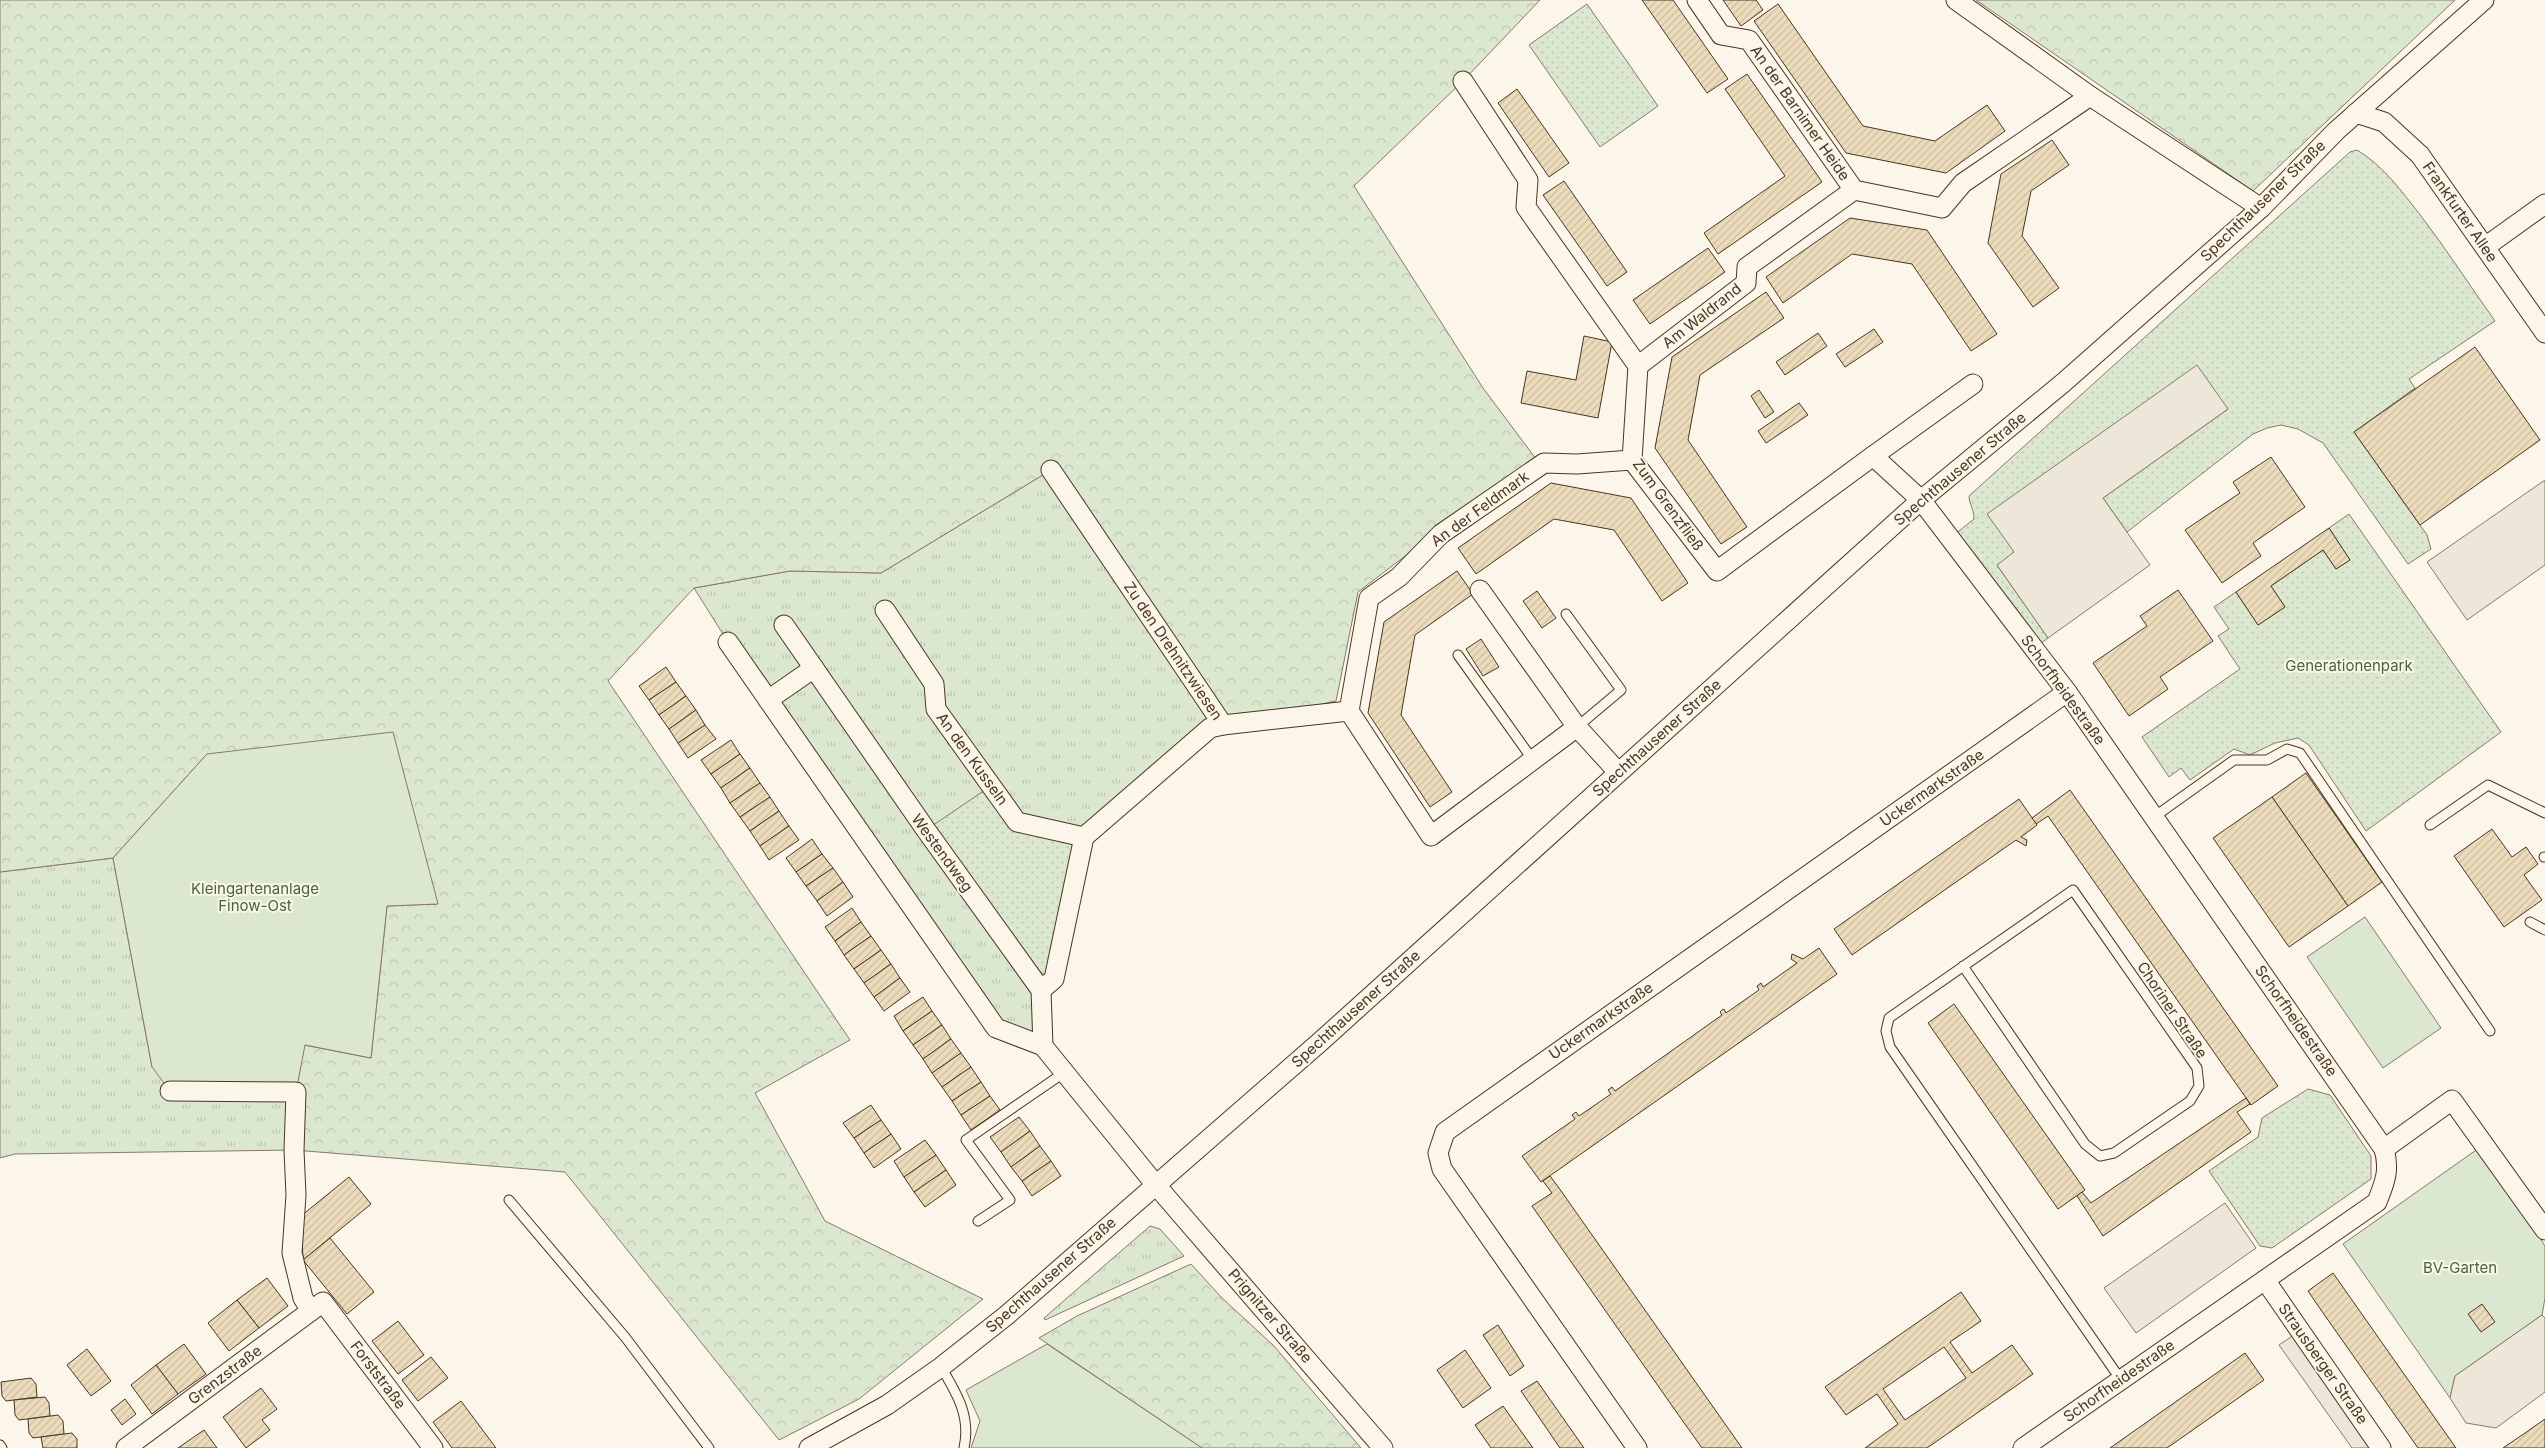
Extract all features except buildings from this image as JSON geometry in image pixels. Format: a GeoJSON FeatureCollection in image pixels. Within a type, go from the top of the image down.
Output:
{"type":"FeatureCollection","features":[{"type":"Feature","properties":{"kind":"street","name":"An der Barnimer Heide"},"geometry":{"type":"LineString","coordinates":[[1697,0],[1721,35],[1749,40],[1854,190],[1942,208],[1963,184],[2090,96]]}},
{"type":"Feature","properties":{"kind":"street"},"geometry":{"type":"LineString","coordinates":[[1956,0],[2090,96],[2261,208]]}},
{"type":"Feature","properties":{"kind":"street","name":"Spechthausener Straße"},"geometry":{"type":"LineString","coordinates":[[809,1448],[887,1405],[941,1367],[1007,1315],[1320,1042],[1921,500],[2063,383],[2261,208],[2356,113],[2484,0]]}},
{"type":"Feature","properties":{"kind":"street"},"geometry":{"type":"LineString","coordinates":[[1463,81],[1528,180],[1526,207],[1638,366]]}},
{"type":"Feature","properties":{"kind":"street","name":"Frankfurter Allee"},"geometry":{"type":"LineString","coordinates":[[2356,113],[2384,122],[2420,155],[2545,332]]}},
{"type":"Feature","properties":{"kind":"street","name":"Am Waldrand"},"geometry":{"type":"LineString","coordinates":[[1638,366],[1746,282],[1747,267],[1854,190]]}},
{"type":"Feature","properties":{"kind":"street"},"geometry":{"type":"LineString","coordinates":[[2485,248],[2545,204]]}},
{"type":"Feature","properties":{"kind":"street","name":"Zum Grenzfließ"},"geometry":{"type":"LineString","coordinates":[[1638,366],[1632,460],[1716,571],[1872,456]]}},
{"type":"Feature","properties":{"kind":"street"},"geometry":{"type":"LineString","coordinates":[[1921,500],[1872,456],[1973,384]]}},
{"type":"Feature","properties":{"kind":"street","name":"An der Feldmark"},"geometry":{"type":"LineString","coordinates":[[1349,711],[1368,598],[1399,577],[1441,534],[1544,463],[1576,464],[1632,460]]}},
{"type":"Feature","properties":{"kind":"street","name":"Zu den Drehnitzwiesen"},"geometry":{"type":"LineString","coordinates":[[1051,470],[1223,725],[1349,711]]}},
{"type":"Feature","properties":{"kind":"street","name":"Schorfheidestraße"},"geometry":{"type":"LineString","coordinates":[[1921,500],[2067,692],[2384,1149],[2388,1162],[2388,1176],[2377,1202],[2023,1448]]}},
{"type":"Feature","properties":{"kind":"street"},"geometry":{"type":"LineString","coordinates":[[1480,590],[1577,727],[1618,772]]}},
{"type":"Feature","properties":{"kind":"street","name":"An den Kusseln"},"geometry":{"type":"LineString","coordinates":[[885,610],[934,684],[936,709],[1017,822],[1084,837]]}},
{"type":"Feature","properties":{"kind":"street","name":"Westendweg"},"geometry":{"type":"LineString","coordinates":[[784,625],[926,830],[1042,990]]}},
{"type":"Feature","properties":{"kind":"street"},"geometry":{"type":"LineString","coordinates":[[728,642],[996,1028],[1044,1046],[1155,1184]]}},
{"type":"Feature","properties":{"kind":"street"},"geometry":{"type":"LineString","coordinates":[[768,700],[814,668]]}},
{"type":"Feature","properties":{"kind":"street","name":"Uckermarkstraße"},"geometry":{"type":"LineString","coordinates":[[1637,1448],[1442,1169],[1438,1153],[1444,1132],[2067,692]]}},
{"type":"Feature","properties":{"kind":"street"},"geometry":{"type":"LineString","coordinates":[[1349,711],[1431,836],[1577,727]]}},
{"type":"Feature","properties":{"kind":"street"},"geometry":{"type":"LineString","coordinates":[[1044,1046],[1042,990],[1054,979],[1084,837],[1210,728],[1223,725]]}},
{"type":"Feature","properties":{"kind":"street","name":"Forststraße"},"geometry":{"type":"LineString","coordinates":[[170,1091],[296,1092],[294,1150],[296,1195],[292,1253],[303,1298],[317,1306],[432,1448]]}},
{"type":"Feature","properties":{"kind":"street"},"geometry":{"type":"LineString","coordinates":[[2384,1149],[2452,1100],[2545,1230]]}},
{"type":"Feature","properties":{"kind":"street","name":"Prignitzer Straße"},"geometry":{"type":"LineString","coordinates":[[1155,1184],[1383,1448]]}},
{"type":"Feature","properties":{"kind":"street","name":"Strausberger Straße"},"geometry":{"type":"LineString","coordinates":[[2265,1280],[2382,1448]]}},
{"type":"Feature","properties":{"kind":"street","name":"Grenzstraße"},"geometry":{"type":"LineString","coordinates":[[126,1448],[317,1306]]}},
{"type":"Feature","properties":{"kind":"lane"},"geometry":{"type":"LineString","coordinates":[[1566,614],[1621,690],[1577,727]]}},
{"type":"Feature","properties":{"kind":"lane"},"geometry":{"type":"LineString","coordinates":[[1458,655],[1533,760]]}},
{"type":"Feature","properties":{"kind":"lane"},"geometry":{"type":"LineString","coordinates":[[2154,817],[2234,760],[2267,760],[2286,749],[2300,753],[2490,1031]]}},
{"type":"Feature","properties":{"kind":"lane"},"geometry":{"type":"LineString","coordinates":[[2430,825],[2488,785],[2545,813]]}},
{"type":"Feature","properties":{"kind":"lane","name":"Choriner Straße"},"geometry":{"type":"LineString","coordinates":[[1963,966],[2085,1144],[2100,1156],[2114,1153],[2190,1101],[2199,1086],[2197,1068],[2073,890],[1963,966],[1889,1018],[1886,1031],[1890,1047],[2121,1380]]}},
{"type":"Feature","properties":{"kind":"lane"},"geometry":{"type":"LineString","coordinates":[[2530,922],[2545,930]]}},
{"type":"Feature","properties":{"kind":"lane"},"geometry":{"type":"LineString","coordinates":[[978,1221],[1010,1200],[966,1140],[1065,1072]]}},
{"type":"Feature","properties":{"kind":"lane"},"geometry":{"type":"LineString","coordinates":[[509,1200],[625,1337],[709,1448]]}},
{"type":"Feature","properties":{"kind":"lane"},"geometry":{"type":"LineString","coordinates":[[941,1367],[958,1395],[966,1415],[967,1435],[964,1448]]}},
{"type":"Feature","properties":{"kind":"green space"},"geometry":{"type":"Polygon","coordinates":[[[0,0],[1540,0],[1463,81],[1354,186],[1483,388],[1539,463],[1438,531],[1358,592],[1336,701],[1223,725],[1051,470],[881,573],[790,571],[694,588],[608,681],[850,1040],[755,1093],[825,1221],[983,1299],[859,1399],[779,1440],[565,1172],[294,1150],[296,1092],[304,1045],[371,1058],[387,906],[437,904],[207,754],[113,858],[0,872],[0,0]]]}},
{"type":"Feature","properties":{"kind":"green space"},"geometry":{"type":"Polygon","coordinates":[[[1976,0],[2455,0],[2253,191],[1976,0]]]}},
{"type":"Feature","properties":{"kind":"green space"},"geometry":{"type":"Polygon","coordinates":[[[1587,4],[1658,106],[1600,147],[1529,45],[1587,4]]]}},
{"type":"Feature","properties":{"kind":"green space"},"geometry":{"type":"Polygon","coordinates":[[[2357,150],[2376,164],[2400,189],[2440,242],[2495,321],[2409,379],[2415,388],[2354,432],[2427,535],[2431,549],[2408,564],[2323,443],[2298,429],[2281,425],[2253,434],[2127,532],[2103,498],[2228,409],[1997,565],[2048,638],[2037,646],[1954,535],[1974,519],[1969,496],[2350,152],[2357,150]]]}},
{"type":"Feature","properties":{"kind":"green space"},"geometry":{"type":"Polygon","coordinates":[[[1051,470],[1223,725],[1084,837],[1041,990],[1043,1046],[996,1028],[728,642],[694,588],[790,571],[881,573],[1051,470]]]}},
{"type":"Feature","properties":{"kind":"green space","name":"Generationenpark"},"geometry":{"type":"Polygon","coordinates":[[[2349,514],[2501,732],[2366,831],[2309,745],[2298,738],[2275,743],[2250,755],[2234,749],[2190,780],[2181,768],[2169,777],[2142,737],[2240,669],[2218,636],[2229,629],[2214,607],[2236,592],[2258,625],[2285,607],[2271,586],[2323,550],[2336,569],[2350,560],[2329,528],[2349,514]]]}},
{"type":"Feature","properties":{"kind":"green space","name":"Kleingartenanlage Finow-Ost"},"geometry":{"type":"Polygon","coordinates":[[[393,732],[438,904],[387,906],[371,1058],[305,1045],[296,1092],[170,1091],[152,1067],[113,858],[207,754],[393,732]]]}},
{"type":"Feature","properties":{"kind":"green space"},"geometry":{"type":"Polygon","coordinates":[[[991,786],[1017,822],[1084,837],[1041,990],[926,830],[991,786]]]}},
{"type":"Feature","properties":{"kind":"green space"},"geometry":{"type":"Polygon","coordinates":[[[113,858],[152,1067],[296,1092],[294,1150],[15,1154],[0,1158],[0,872],[113,858]]]}},
{"type":"Feature","properties":{"kind":"green space"},"geometry":{"type":"Polygon","coordinates":[[[2365,917],[2441,1028],[2383,1068],[2307,957],[2365,917]]]}},
{"type":"Feature","properties":{"kind":"green space"},"geometry":{"type":"Polygon","coordinates":[[[2308,1089],[2330,1095],[2371,1156],[2371,1179],[2272,1248],[2260,1246],[2209,1171],[2258,1137],[2262,1118],[2308,1089]]]}},
{"type":"Feature","properties":{"kind":"green space","name":"BV-Garten"},"geometry":{"type":"Polygon","coordinates":[[[2479,1148],[2545,1246],[2545,1298],[2542,1315],[2455,1376],[2450,1398],[2343,1244],[2479,1148]]]}},
{"type":"Feature","properties":{"kind":"green space"},"geometry":{"type":"Polygon","coordinates":[[[1150,1226],[1160,1229],[1184,1256],[1045,1320],[1044,1318],[1150,1226]]]}},
{"type":"Feature","properties":{"kind":"green space"},"geometry":{"type":"Polygon","coordinates":[[[1191,1264],[1221,1297],[1274,1346],[1361,1448],[1202,1448],[1039,1338],[1077,1316],[1191,1264]]]}},
{"type":"Feature","properties":{"kind":"green space"},"geometry":{"type":"Polygon","coordinates":[[[1047,1344],[1202,1448],[971,1448],[980,1421],[966,1390],[1047,1344]]]}},
{"type":"Feature","properties":{"kind":"shaded area"},"geometry":{"type":"Polygon","coordinates":[[[2197,365],[2228,409],[2103,498],[2150,565],[2048,638],[1997,565],[2014,552],[1987,514],[2197,365]]]}},
{"type":"Feature","properties":{"kind":"shaded area"},"geometry":{"type":"Polygon","coordinates":[[[2545,480],[2545,565],[2467,620],[2427,562],[2545,480]]]}},
{"type":"Feature","properties":{"kind":"shaded area"},"geometry":{"type":"Polygon","coordinates":[[[2225,1203],[2256,1248],[2136,1333],[2104,1288],[2225,1203]]]}},
{"type":"Feature","properties":{"kind":"shaded area"},"geometry":{"type":"Polygon","coordinates":[[[2542,1315],[2545,1318],[2545,1392],[2496,1428],[2466,1423],[2450,1398],[2455,1376],[2542,1315]]]}},
{"type":"Feature","properties":{"kind":"shaded area"},"geometry":{"type":"Polygon","coordinates":[[[2300,1331],[2381,1448],[2352,1448],[2279,1345],[2300,1331]]]}}]}
